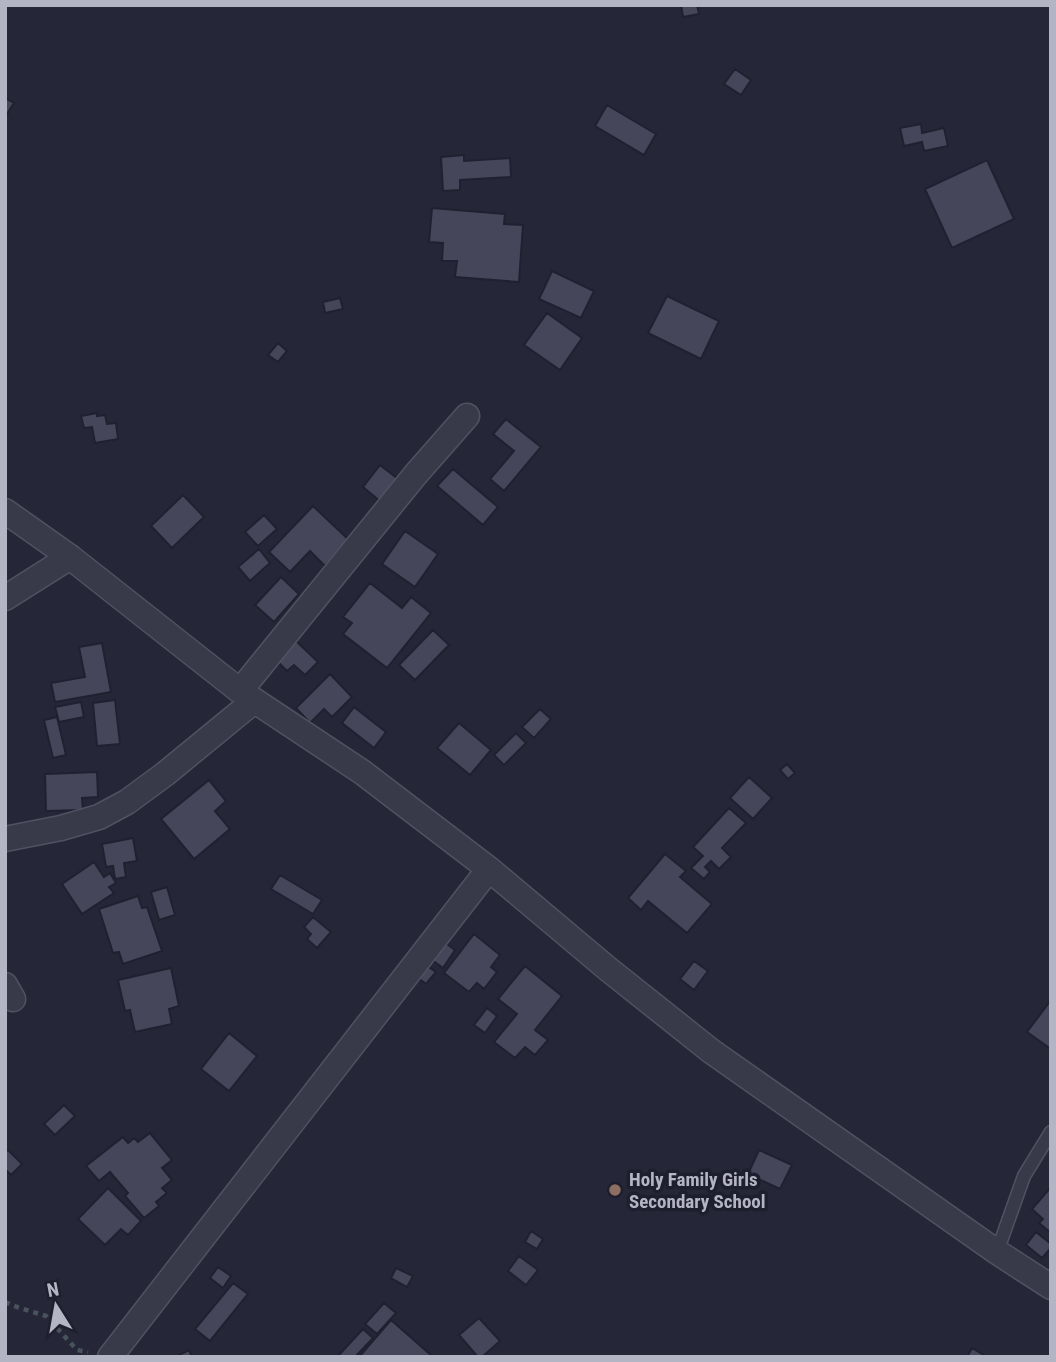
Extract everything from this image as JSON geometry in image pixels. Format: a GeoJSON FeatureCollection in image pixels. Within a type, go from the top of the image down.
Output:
{"type":"FeatureCollection","features":[{"type":"Feature","properties":{"kind":"street"},"geometry":{"type":"LineString","coordinates":[[5,839],[99,817],[127,802],[165,774],[247,696],[416,474],[467,416]]}},
{"type":"Feature","properties":{"kind":"street"},"geometry":{"type":"LineString","coordinates":[[5,511],[70,557],[247,696],[362,772],[489,869],[710,1051],[1051,1287]]}},
{"type":"Feature","properties":{"kind":"street"},"geometry":{"type":"LineString","coordinates":[[5,598],[70,557]]}},
{"type":"Feature","properties":{"kind":"street"},"geometry":{"type":"LineString","coordinates":[[110,1356],[489,869]]}},
{"type":"Feature","properties":{"kind":"lane"},"geometry":{"type":"LineString","coordinates":[[998,1252],[1024,1176],[1051,1132]]}},
{"type":"Feature","properties":{"kind":"path"},"geometry":{"type":"LineString","coordinates":[[5,1302],[47,1316],[77,1350],[110,1356]]}},
{"type":"Feature","properties":{"kind":"building"},"geometry":{"type":"Polygon","coordinates":[[[681,5],[697,5],[699,14],[683,17],[681,5]]]}},
{"type":"Feature","properties":{"kind":"building"},"geometry":{"type":"Polygon","coordinates":[[[735,69],[751,80],[741,95],[724,84],[735,69]]]}},
{"type":"Feature","properties":{"kind":"building"},"geometry":{"type":"Polygon","coordinates":[[[5,98],[14,103],[5,117],[5,98]]]}},
{"type":"Feature","properties":{"kind":"building"},"geometry":{"type":"Polygon","coordinates":[[[607,105],[656,134],[644,155],[595,126],[607,105]]]}},
{"type":"Feature","properties":{"kind":"building"},"geometry":{"type":"Polygon","coordinates":[[[921,124],[922,133],[944,128],[948,146],[924,151],[922,142],[904,146],[900,128],[921,124]]]}},
{"type":"Feature","properties":{"kind":"building"},"geometry":{"type":"Polygon","coordinates":[[[464,155],[464,161],[510,158],[511,177],[460,180],[460,190],[443,191],[441,157],[464,155]]]}},
{"type":"Feature","properties":{"kind":"building"},"geometry":{"type":"Polygon","coordinates":[[[987,160],[1014,219],[952,248],[925,189],[987,160]]]}},
{"type":"Feature","properties":{"kind":"building"},"geometry":{"type":"Polygon","coordinates":[[[432,208],[505,214],[504,224],[523,225],[519,282],[455,277],[457,261],[442,261],[443,243],[429,242],[432,208]]]}},
{"type":"Feature","properties":{"kind":"building"},"geometry":{"type":"Polygon","coordinates":[[[552,271],[594,291],[581,318],[539,299],[552,271]]]}},
{"type":"Feature","properties":{"kind":"building"},"geometry":{"type":"Polygon","coordinates":[[[667,296],[719,321],[701,359],[648,333],[667,296]]]}},
{"type":"Feature","properties":{"kind":"building"},"geometry":{"type":"Polygon","coordinates":[[[340,298],[343,309],[325,313],[323,302],[340,298]]]}},
{"type":"Feature","properties":{"kind":"building"},"geometry":{"type":"Polygon","coordinates":[[[547,313],[582,338],[560,370],[524,345],[547,313]]]}},
{"type":"Feature","properties":{"kind":"building"},"geometry":{"type":"Polygon","coordinates":[[[278,343],[287,351],[278,362],[268,355],[278,343]]]}},
{"type":"Feature","properties":{"kind":"building"},"geometry":{"type":"Polygon","coordinates":[[[97,413],[97,416],[105,415],[107,424],[116,423],[118,439],[95,443],[92,427],[84,428],[81,416],[97,413]]]}},
{"type":"Feature","properties":{"kind":"building"},"geometry":{"type":"Polygon","coordinates":[[[506,419],[541,447],[504,491],[490,479],[514,451],[493,434],[506,419]]]}},
{"type":"Feature","properties":{"kind":"building"},"geometry":{"type":"Polygon","coordinates":[[[380,465],[398,479],[381,502],[363,487],[380,465]]]}},
{"type":"Feature","properties":{"kind":"building"},"geometry":{"type":"Polygon","coordinates":[[[453,469],[498,507],[483,525],[437,486],[453,469]]]}},
{"type":"Feature","properties":{"kind":"building"},"geometry":{"type":"Polygon","coordinates":[[[183,495],[204,517],[172,548],[151,526],[183,495]]]}},
{"type":"Feature","properties":{"kind":"building"},"geometry":{"type":"Polygon","coordinates":[[[313,506],[349,540],[325,566],[310,551],[290,572],[269,552],[313,506]]]}},
{"type":"Feature","properties":{"kind":"building"},"geometry":{"type":"Polygon","coordinates":[[[264,515],[277,529],[258,546],[245,532],[264,515]]]}},
{"type":"Feature","properties":{"kind":"building"},"geometry":{"type":"Polygon","coordinates":[[[405,531],[438,554],[415,587],[382,564],[405,531]]]}},
{"type":"Feature","properties":{"kind":"building"},"geometry":{"type":"Polygon","coordinates":[[[259,549],[270,563],[250,581],[238,567],[259,549]]]}},
{"type":"Feature","properties":{"kind":"building"},"geometry":{"type":"Polygon","coordinates":[[[281,577],[299,594],[274,622],[255,605],[281,577]]]}},
{"type":"Feature","properties":{"kind":"building"},"geometry":{"type":"Polygon","coordinates":[[[370,583],[402,608],[411,597],[431,613],[387,668],[343,634],[352,623],[343,617],[370,583]]]}},
{"type":"Feature","properties":{"kind":"building"},"geometry":{"type":"Polygon","coordinates":[[[433,630],[449,645],[415,680],[399,665],[433,630]]]}},
{"type":"Feature","properties":{"kind":"building"},"geometry":{"type":"Polygon","coordinates":[[[293,638],[318,662],[305,675],[294,665],[287,671],[273,657],[293,638]]]}},
{"type":"Feature","properties":{"kind":"building"},"geometry":{"type":"Polygon","coordinates":[[[102,643],[111,692],[55,702],[51,683],[85,677],[79,647],[102,643]]]}},
{"type":"Feature","properties":{"kind":"building"},"geometry":{"type":"Polygon","coordinates":[[[330,674],[352,697],[332,717],[324,709],[310,723],[296,708],[330,674]]]}},
{"type":"Feature","properties":{"kind":"building"},"geometry":{"type":"Polygon","coordinates":[[[115,700],[120,744],[97,746],[93,703],[115,700]]]}},
{"type":"Feature","properties":{"kind":"building"},"geometry":{"type":"Polygon","coordinates":[[[81,702],[84,717],[59,722],[55,707],[81,702]]]}},
{"type":"Feature","properties":{"kind":"building"},"geometry":{"type":"Polygon","coordinates":[[[354,707],[386,732],[374,748],[342,723],[354,707]]]}},
{"type":"Feature","properties":{"kind":"building"},"geometry":{"type":"Polygon","coordinates":[[[540,709],[551,719],[534,738],[522,727],[540,709]]]}},
{"type":"Feature","properties":{"kind":"building"},"geometry":{"type":"Polygon","coordinates":[[[57,717],[66,755],[53,758],[44,720],[57,717]]]}},
{"type":"Feature","properties":{"kind":"building"},"geometry":{"type":"Polygon","coordinates":[[[459,723],[491,750],[470,775],[437,748],[459,723]]]}},
{"type":"Feature","properties":{"kind":"building"},"geometry":{"type":"Polygon","coordinates":[[[516,733],[526,743],[504,765],[494,755],[516,733]]]}},
{"type":"Feature","properties":{"kind":"building"},"geometry":{"type":"Polygon","coordinates":[[[787,764],[795,773],[788,779],[780,770],[787,764]]]}},
{"type":"Feature","properties":{"kind":"building"},"geometry":{"type":"Polygon","coordinates":[[[97,772],[98,797],[82,798],[83,810],[46,811],[45,774],[97,772]]]}},
{"type":"Feature","properties":{"kind":"building"},"geometry":{"type":"Polygon","coordinates":[[[749,777],[772,798],[753,819],[730,798],[749,777]]]}},
{"type":"Feature","properties":{"kind":"building"},"geometry":{"type":"Polygon","coordinates":[[[209,780],[226,801],[215,811],[230,829],[194,859],[161,819],[209,780]]]}},
{"type":"Feature","properties":{"kind":"building"},"geometry":{"type":"Polygon","coordinates":[[[729,808],[746,823],[722,848],[731,857],[719,869],[711,861],[705,867],[710,872],[704,879],[691,868],[703,856],[693,847],[729,808]]]}},
{"type":"Feature","properties":{"kind":"building"},"geometry":{"type":"Polygon","coordinates":[[[133,838],[137,861],[124,863],[126,877],[115,879],[113,866],[106,867],[102,844],[133,838]]]}},
{"type":"Feature","properties":{"kind":"building"},"geometry":{"type":"Polygon","coordinates":[[[665,854],[686,871],[680,877],[712,904],[687,933],[648,901],[641,910],[628,898],[665,854]]]}},
{"type":"Feature","properties":{"kind":"building"},"geometry":{"type":"Polygon","coordinates":[[[94,862],[104,877],[110,873],[116,883],[109,887],[114,893],[82,914],[62,884],[94,862]]]}},
{"type":"Feature","properties":{"kind":"building"},"geometry":{"type":"Polygon","coordinates":[[[280,875],[322,900],[313,914],[271,889],[280,875]]]}},
{"type":"Feature","properties":{"kind":"building"},"geometry":{"type":"Polygon","coordinates":[[[167,887],[175,915],[159,920],[151,892],[167,887]]]}},
{"type":"Feature","properties":{"kind":"building"},"geometry":{"type":"Polygon","coordinates":[[[138,896],[142,908],[147,907],[162,951],[123,964],[119,952],[113,953],[99,909],[138,896]]]}},
{"type":"Feature","properties":{"kind":"building"},"geometry":{"type":"Polygon","coordinates":[[[313,917],[331,932],[317,948],[307,939],[311,934],[304,927],[313,917]]]}},
{"type":"Feature","properties":{"kind":"building"},"geometry":{"type":"Polygon","coordinates":[[[474,934],[500,955],[491,967],[497,972],[484,989],[477,983],[469,992],[444,973],[474,934]]]}},
{"type":"Feature","properties":{"kind":"building"},"geometry":{"type":"Polygon","coordinates":[[[444,942],[455,950],[443,968],[432,960],[444,942]]]}},
{"type":"Feature","properties":{"kind":"building"},"geometry":{"type":"Polygon","coordinates":[[[694,961],[708,971],[694,990],[680,979],[694,961]]]}},
{"type":"Feature","properties":{"kind":"building"},"geometry":{"type":"Polygon","coordinates":[[[427,966],[436,972],[426,984],[418,978],[427,966]]]}},
{"type":"Feature","properties":{"kind":"building"},"geometry":{"type":"Polygon","coordinates":[[[525,966],[562,996],[535,1030],[548,1040],[535,1055],[525,1047],[515,1058],[494,1042],[517,1014],[498,999],[525,966]]]}},
{"type":"Feature","properties":{"kind":"building"},"geometry":{"type":"Polygon","coordinates":[[[171,968],[179,1006],[169,1009],[172,1024],[135,1032],[130,1010],[125,1011],[118,980],[171,968]]]}},
{"type":"Feature","properties":{"kind":"building"},"geometry":{"type":"Polygon","coordinates":[[[1051,1000],[1051,1049],[1027,1032],[1051,1000]]]}},
{"type":"Feature","properties":{"kind":"building"},"geometry":{"type":"Polygon","coordinates":[[[487,1008],[497,1016],[485,1033],[474,1025],[487,1008]]]}},
{"type":"Feature","properties":{"kind":"building"},"geometry":{"type":"Polygon","coordinates":[[[229,1033],[257,1056],[229,1091],[201,1069],[229,1033]]]}},
{"type":"Feature","properties":{"kind":"building"},"geometry":{"type":"Polygon","coordinates":[[[64,1105],[75,1116],[55,1135],[44,1124],[64,1105]]]}},
{"type":"Feature","properties":{"kind":"building"},"geometry":{"type":"Polygon","coordinates":[[[150,1133],[172,1160],[162,1168],[172,1180],[162,1188],[167,1193],[156,1202],[159,1206],[144,1218],[125,1196],[128,1193],[110,1172],[99,1181],[86,1166],[123,1137],[128,1143],[134,1138],[138,1142],[150,1133]]]}},
{"type":"Feature","properties":{"kind":"building"},"geometry":{"type":"Polygon","coordinates":[[[8,1150],[22,1164],[11,1175],[5,1169],[5,1152],[8,1150]]]}},
{"type":"Feature","properties":{"kind":"building"},"geometry":{"type":"Polygon","coordinates":[[[759,1150],[792,1165],[780,1189],[748,1174],[759,1150]]]}},
{"type":"Feature","properties":{"kind":"building"},"geometry":{"type":"Polygon","coordinates":[[[1051,1187],[1051,1233],[1039,1223],[1043,1219],[1032,1209],[1051,1187]]]}},
{"type":"Feature","properties":{"kind":"building"},"geometry":{"type":"Polygon","coordinates":[[[108,1188],[141,1221],[128,1235],[121,1229],[105,1245],[78,1219],[108,1188]]]}},
{"type":"Feature","properties":{"kind":"building"},"geometry":{"type":"Polygon","coordinates":[[[531,1231],[543,1239],[537,1249],[525,1242],[531,1231]]]}},
{"type":"Feature","properties":{"kind":"building"},"geometry":{"type":"Polygon","coordinates":[[[1036,1232],[1051,1244],[1051,1248],[1042,1258],[1026,1245],[1036,1232]]]}},
{"type":"Feature","properties":{"kind":"building"},"geometry":{"type":"Polygon","coordinates":[[[519,1256],[538,1270],[526,1285],[508,1271],[519,1256]]]}},
{"type":"Feature","properties":{"kind":"building"},"geometry":{"type":"Polygon","coordinates":[[[218,1267],[231,1276],[223,1288],[210,1278],[218,1267]]]}},
{"type":"Feature","properties":{"kind":"building"},"geometry":{"type":"Polygon","coordinates":[[[396,1268],[413,1276],[407,1287],[391,1278],[396,1268]]]}},
{"type":"Feature","properties":{"kind":"building"},"geometry":{"type":"Polygon","coordinates":[[[233,1283],[248,1294],[210,1341],[195,1329],[233,1283]]]}},
{"type":"Feature","properties":{"kind":"building"},"geometry":{"type":"Polygon","coordinates":[[[384,1303],[396,1313],[377,1334],[365,1324],[384,1303]]]}},
{"type":"Feature","properties":{"kind":"building"},"geometry":{"type":"Polygon","coordinates":[[[479,1318],[500,1341],[482,1357],[478,1357],[459,1335],[479,1318]]]}},
{"type":"Feature","properties":{"kind":"building"},"geometry":{"type":"Polygon","coordinates":[[[391,1320],[432,1356],[359,1357],[391,1320]]]}},
{"type":"Feature","properties":{"kind":"building"},"geometry":{"type":"Polygon","coordinates":[[[363,1329],[373,1338],[355,1357],[337,1357],[363,1329]]]}},
{"type":"Feature","properties":{"kind":"building"},"geometry":{"type":"Polygon","coordinates":[[[972,1348],[987,1357],[967,1357],[972,1348]]]}},
{"type":"Feature","properties":{"kind":"building"},"geometry":{"type":"Polygon","coordinates":[[[189,1350],[192,1357],[175,1357],[189,1350]]]}},
{"type":"Feature","properties":{"kind":"place","name":"Holy Family Girls Secondary School"},"geometry":{"type":"Point","coordinates":[615,1190]}}]}
